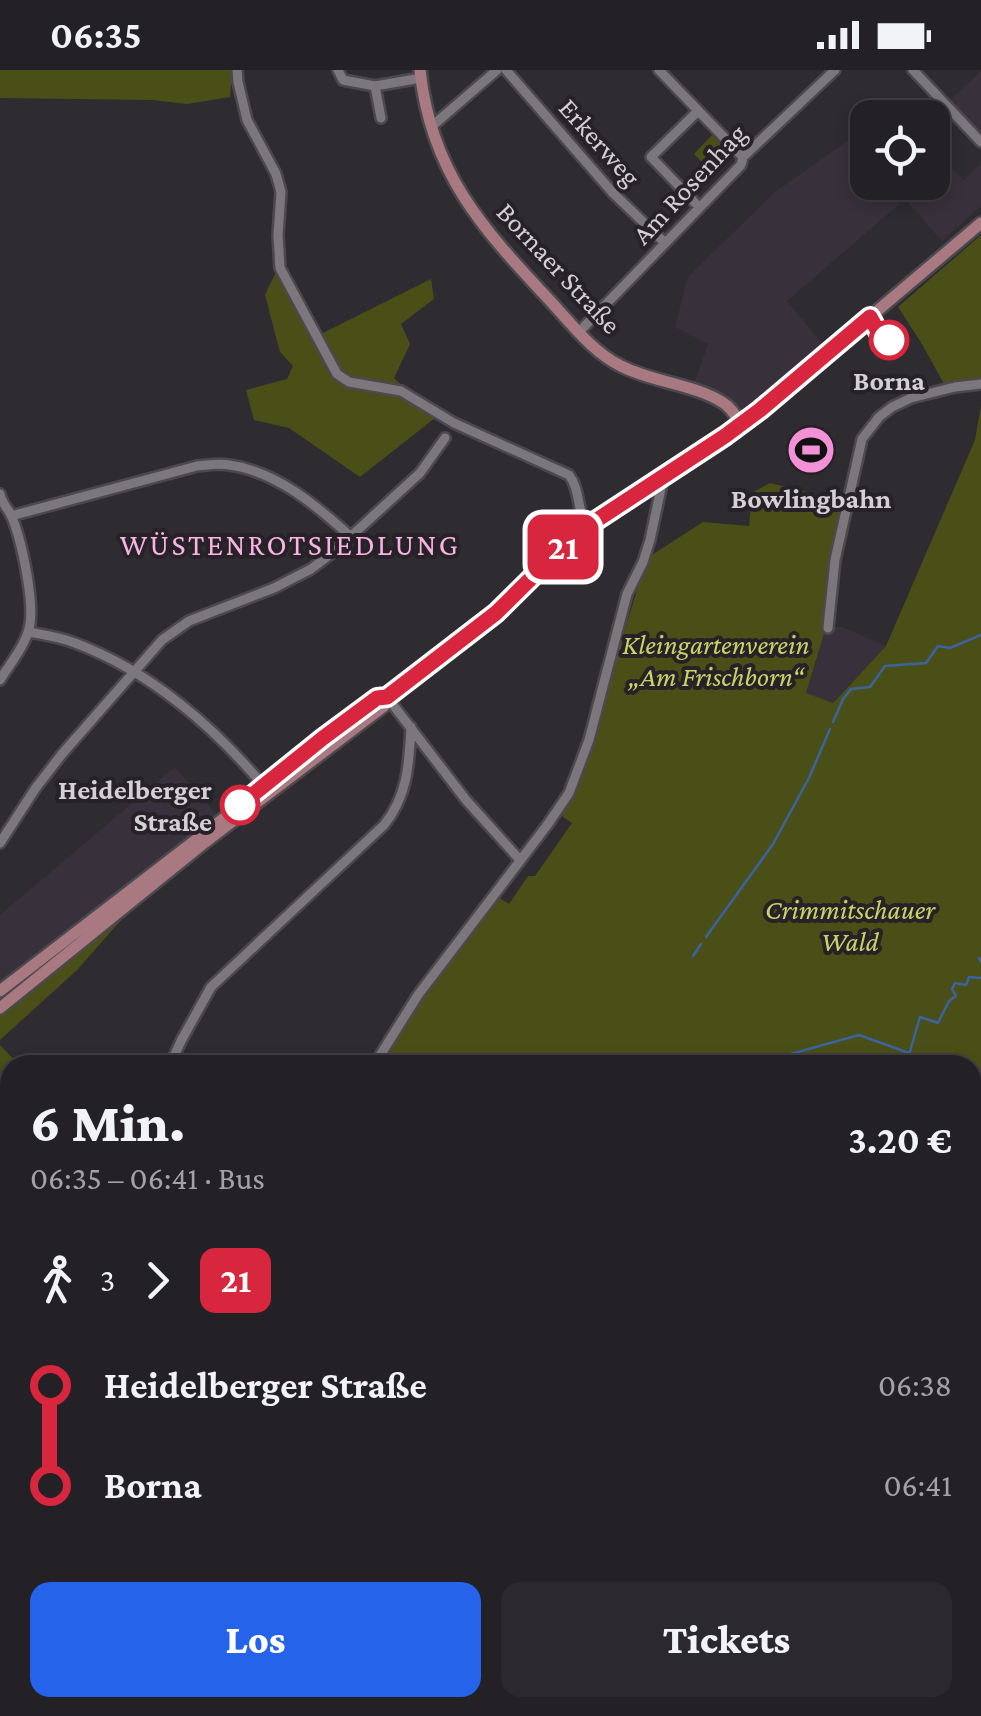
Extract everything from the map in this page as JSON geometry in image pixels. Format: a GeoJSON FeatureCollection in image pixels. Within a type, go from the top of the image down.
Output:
{"type":"FeatureCollection","features":[{"type":"Feature","properties":{"kind":"main road","name":"Bornaer Straße"},"geometry":{"type":"LineString","coordinates":[[421,74],[436,145],[466,201],[495,241],[578,332],[626,369],[721,401],[742,424]]}},
{"type":"Feature","properties":{"kind":"main road"},"geometry":{"type":"LineString","coordinates":[[2,989],[384,706],[387,697],[519,593],[570,538],[742,424],[981,223]]}},
{"type":"Feature","properties":{"kind":"main road"},"geometry":{"type":"LineString","coordinates":[[0,1008],[267,790]]}},
{"type":"Feature","properties":{"kind":"street"},"geometry":{"type":"LineString","coordinates":[[238,70],[248,120],[281,192],[280,268],[337,374],[348,382],[402,392],[454,423],[569,475],[574,480],[586,526]]}},
{"type":"Feature","properties":{"kind":"street"},"geometry":{"type":"LineString","coordinates":[[338,70],[343,80],[375,86],[421,74]]}},
{"type":"Feature","properties":{"kind":"street"},"geometry":{"type":"LineString","coordinates":[[430,127],[496,70]]}},
{"type":"Feature","properties":{"kind":"street","name":"Erkerweg"},"geometry":{"type":"LineString","coordinates":[[506,70],[613,193],[664,242]]}},
{"type":"Feature","properties":{"kind":"street"},"geometry":{"type":"LineString","coordinates":[[659,70],[743,157]]}},
{"type":"Feature","properties":{"kind":"street","name":"Am Rosenhag"},"geometry":{"type":"LineString","coordinates":[[578,332],[741,165],[743,157],[836,70]]}},
{"type":"Feature","properties":{"kind":"street"},"geometry":{"type":"LineString","coordinates":[[913,70],[981,142]]}},
{"type":"Feature","properties":{"kind":"street"},"geometry":{"type":"LineString","coordinates":[[375,86],[382,118]]}},
{"type":"Feature","properties":{"kind":"street"},"geometry":{"type":"LineString","coordinates":[[698,111],[651,158],[699,207]]}},
{"type":"Feature","properties":{"kind":"street"},"geometry":{"type":"LineString","coordinates":[[828,628],[835,560],[862,440],[879,417],[911,398],[981,384]]}},
{"type":"Feature","properties":{"kind":"street"},"geometry":{"type":"LineString","coordinates":[[0,843],[34,788],[162,640],[189,622],[311,570],[420,473],[445,438]]}},
{"type":"Feature","properties":{"kind":"street"},"geometry":{"type":"LineString","coordinates":[[11,516],[197,466],[229,465],[280,483],[324,512],[350,536]]}},
{"type":"Feature","properties":{"kind":"street"},"geometry":{"type":"LineString","coordinates":[[380,1055],[418,995],[562,804],[589,740],[627,594],[650,540],[663,479]]}},
{"type":"Feature","properties":{"kind":"street"},"geometry":{"type":"LineString","coordinates":[[0,494],[11,516],[32,607],[28,632],[0,680]]}},
{"type":"Feature","properties":{"kind":"street"},"geometry":{"type":"LineString","coordinates":[[28,632],[71,641],[119,662],[188,710],[267,790]]}},
{"type":"Feature","properties":{"kind":"street"},"geometry":{"type":"LineString","coordinates":[[387,697],[466,800],[520,860]]}},
{"type":"Feature","properties":{"kind":"street"},"geometry":{"type":"LineString","coordinates":[[175,1055],[210,987],[394,813],[406,781],[411,726]]}},
{"type":"Feature","properties":{"kind":"shaded area"},"geometry":{"type":"Polygon","coordinates":[[[981,71],[981,144],[950,112],[950,100],[981,71]]]}},
{"type":"Feature","properties":{"kind":"shaded area"},"geometry":{"type":"Polygon","coordinates":[[[850,139],[850,200],[904,200],[787,301],[824,346],[749,411],[741,410],[719,395],[693,387],[708,344],[675,327],[688,277],[775,192],[850,139]]]}},
{"type":"Feature","properties":{"kind":"shaded area"},"geometry":{"type":"Polygon","coordinates":[[[981,163],[981,206],[942,241],[906,200],[950,200],[950,167],[964,180],[981,163]]]}},
{"type":"Feature","properties":{"kind":"shaded area"},"geometry":{"type":"Polygon","coordinates":[[[826,627],[842,627],[886,646],[832,703],[806,693],[826,627]]]}},
{"type":"Feature","properties":{"kind":"shaded area"},"geometry":{"type":"Polygon","coordinates":[[[175,767],[217,815],[0,981],[0,915],[175,767]]]}},
{"type":"Feature","properties":{"kind":"green space"},"geometry":{"type":"Polygon","coordinates":[[[0,70],[232,70],[230,97],[187,104],[0,98],[0,70]]]}},
{"type":"Feature","properties":{"kind":"green space"},"geometry":{"type":"Polygon","coordinates":[[[712,135],[724,147],[706,166],[694,154],[712,135]]]}},
{"type":"Feature","properties":{"kind":"green space"},"geometry":{"type":"Polygon","coordinates":[[[981,235],[981,377],[944,384],[898,307],[981,235]]]}},
{"type":"Feature","properties":{"kind":"green space"},"geometry":{"type":"Polygon","coordinates":[[[276,272],[315,337],[431,279],[434,299],[401,324],[410,344],[394,378],[435,418],[360,477],[289,428],[254,420],[246,390],[287,379],[293,366],[280,352],[265,295],[276,272]]]}},
{"type":"Feature","properties":{"kind":"green space"},"geometry":{"type":"Polygon","coordinates":[[[981,406],[981,1055],[384,1055],[406,1018],[498,897],[509,904],[528,876],[535,876],[572,823],[559,814],[580,775],[647,558],[703,522],[749,526],[752,493],[770,483],[845,501],[826,627],[806,693],[833,703],[886,646],[975,440],[981,406]]]}},
{"type":"Feature","properties":{"kind":"green space"},"geometry":{"type":"Polygon","coordinates":[[[138,901],[77,970],[0,1040],[0,1015],[138,901]]]}},
{"type":"Feature","properties":{"kind":"waterway"},"geometry":{"type":"LineString","coordinates":[[833,722],[851,689],[870,687],[885,666],[926,663],[938,646],[950,648],[981,635]]}},
{"type":"Feature","properties":{"kind":"waterway"},"geometry":{"type":"LineString","coordinates":[[706,937],[773,844],[830,729]]}},
{"type":"Feature","properties":{"kind":"waterway"},"geometry":{"type":"LineString","coordinates":[[693,956],[701,944]]}},
{"type":"Feature","properties":{"kind":"waterway"},"geometry":{"type":"LineString","coordinates":[[979,958],[981,962]]}},
{"type":"Feature","properties":{"kind":"waterway"},"geometry":{"type":"LineString","coordinates":[[909,1055],[920,1017],[938,1023],[949,1001],[956,996],[952,989],[955,983],[966,985],[969,977],[981,978]]}},
{"type":"Feature","properties":{"kind":"waterway"},"geometry":{"type":"LineString","coordinates":[[787,1055],[859,1035],[909,1053]]}},
{"type":"Feature","properties":{"kind":"bus line","name":"21"},"geometry":{"type":"LineString","coordinates":[[240,805],[323,738],[377,698],[387,697],[472,633],[586,526],[725,436],[870,317],[879,333],[889,340]]}},
{"type":"Feature","properties":{"kind":"place","name":"Borna"},"geometry":{"type":"Point","coordinates":[889,340]}},
{"type":"Feature","properties":{"kind":"place","name":"Bowlingbahn"},"geometry":{"type":"Point","coordinates":[811,450]}},
{"type":"Feature","properties":{"kind":"place","name":"Heidelberger Straße"},"geometry":{"type":"Point","coordinates":[240,805]}},
{"type":"Feature","properties":{"kind":"district","name":"WÜSTENROTSIEDLUNG"},"geometry":{"type":"Point","coordinates":[290,544]}},
{"type":"Feature","properties":{"kind":"park label","name":"Kleingartenverein „Am Frischborn“"},"geometry":{"type":"Point","coordinates":[716,660]}},
{"type":"Feature","properties":{"kind":"park label","name":"Crimmitschauer Wald"},"geometry":{"type":"Point","coordinates":[850,925]}}]}
